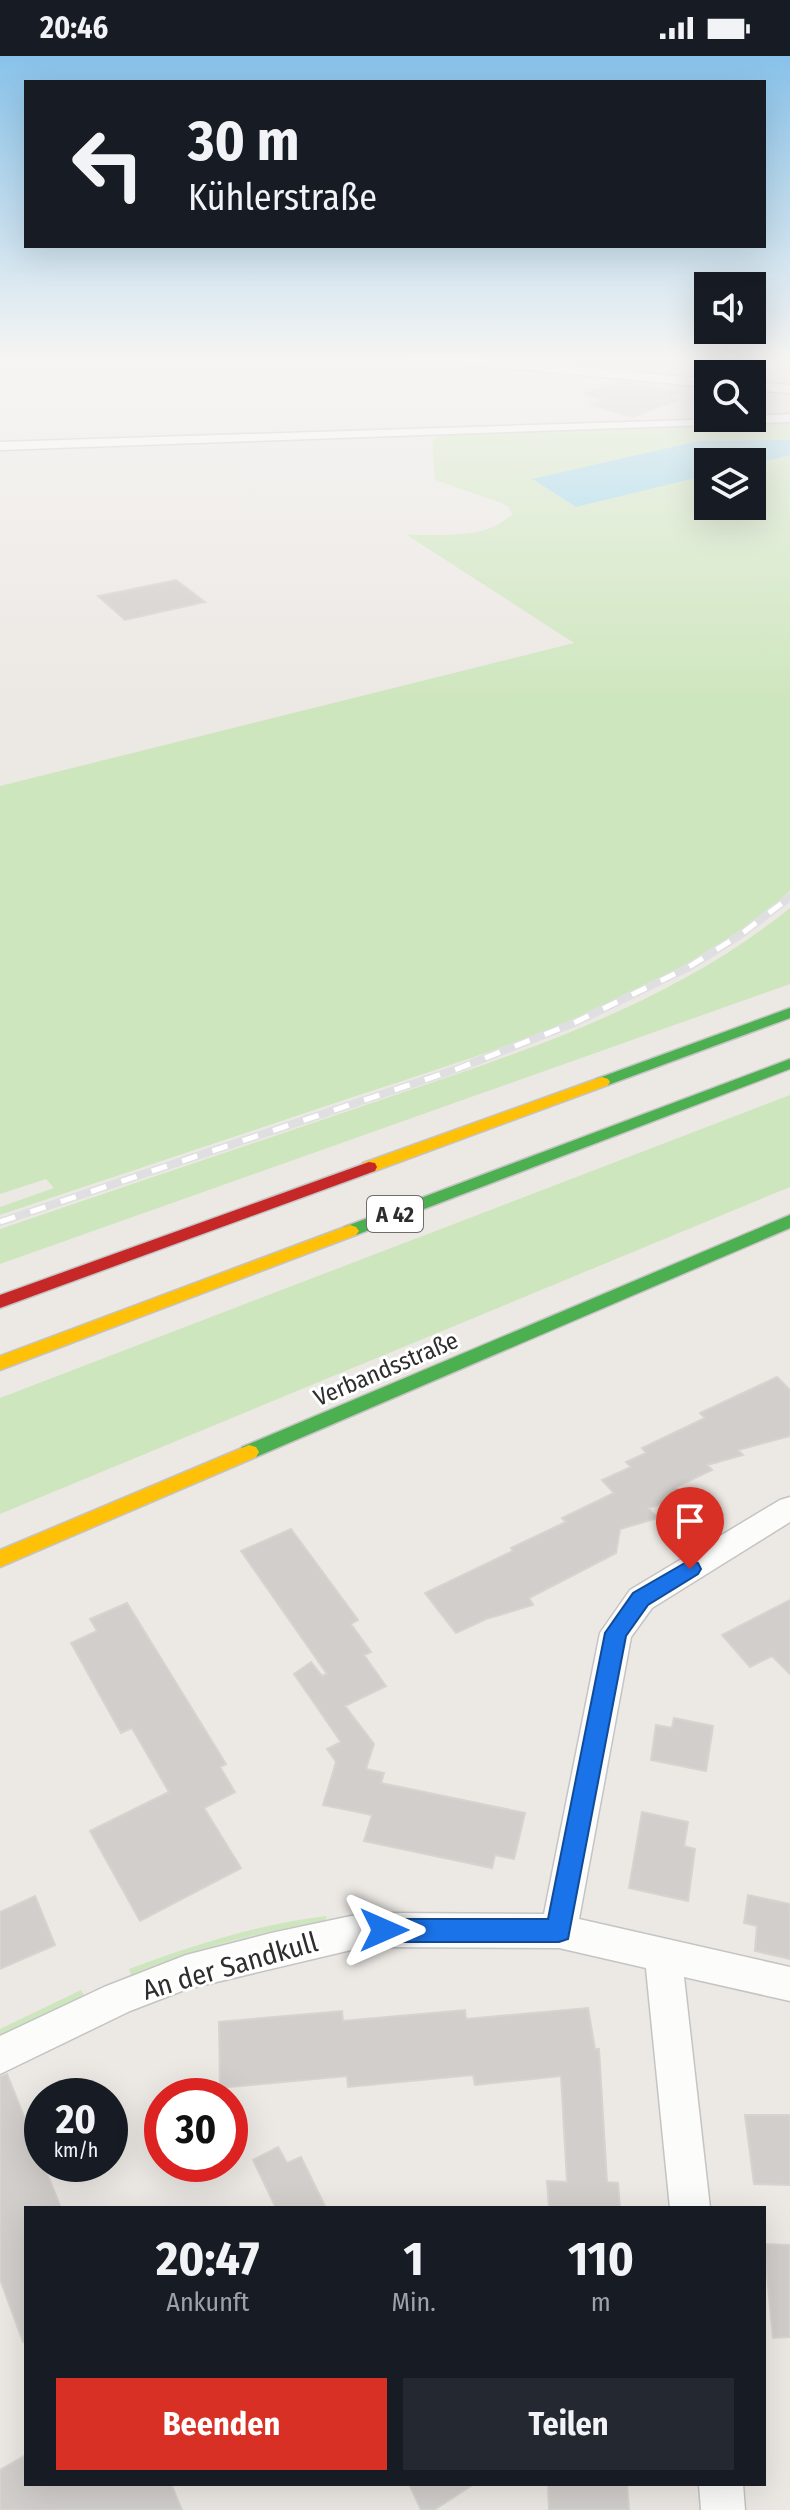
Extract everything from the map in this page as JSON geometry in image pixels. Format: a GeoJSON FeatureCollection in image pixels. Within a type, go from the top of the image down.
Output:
{"type":"FeatureCollection","features":[{"type":"Feature","properties":{"kind":"main road","name":"A 42"},"geometry":{"type":"LineString","coordinates":[[0,1302],[790,1013]]}},
{"type":"Feature","properties":{"kind":"main road","name":"A 42"},"geometry":{"type":"LineString","coordinates":[[0,1363],[790,1064]]}},
{"type":"Feature","properties":{"kind":"main road","name":"Verbandsstraße"},"geometry":{"type":"LineString","coordinates":[[0,1559],[790,1221]]}},
{"type":"Feature","properties":{"kind":"street"},"geometry":{"type":"LineString","coordinates":[[559,1931],[616,1633],[641,1599],[790,1508]]}},
{"type":"Feature","properties":{"kind":"street","name":"An der Sandkull"},"geometry":{"type":"LineString","coordinates":[[0,2056],[117,1999],[186,1972],[351,1933],[384,1930],[559,1931],[790,1984]]}},
{"type":"Feature","properties":{"kind":"street"},"geometry":{"type":"LineString","coordinates":[[663,1955],[690,2206]]}},
{"type":"Feature","properties":{"kind":"street"},"geometry":{"type":"LineString","coordinates":[[721,2486],[723,2510]]}},
{"type":"Feature","properties":{"kind":"green space"},"geometry":{"type":"Polygon","coordinates":[[[434,470],[578,470],[533,480],[576,507],[694,478],[694,520],[766,520],[766,470],[790,470],[790,891],[743,929],[693,962],[584,1016],[470,1058],[0,1215],[0,1207],[54,1188],[46,1179],[0,1194],[0,786],[574,643],[407,535],[462,534],[490,528],[512,514],[508,506],[435,480],[434,470]]]}},
{"type":"Feature","properties":{"kind":"green space"},"geometry":{"type":"Polygon","coordinates":[[[790,908],[790,984],[0,1264],[0,1229],[475,1068],[586,1026],[692,974],[790,908]]]}},
{"type":"Feature","properties":{"kind":"green space"},"geometry":{"type":"Polygon","coordinates":[[[790,1095],[790,1187],[0,1514],[0,1398],[790,1095]]]}},
{"type":"Feature","properties":{"kind":"green space"},"geometry":{"type":"Polygon","coordinates":[[[327,1916],[325,1921],[226,1942],[131,1975],[129,1969],[226,1936],[327,1916]]]}},
{"type":"Feature","properties":{"kind":"green space"},"geometry":{"type":"Polygon","coordinates":[[[81,1990],[85,1997],[0,2037],[0,2029],[81,1990]]]}},
{"type":"Feature","properties":{"kind":"water"},"geometry":{"type":"Polygon","coordinates":[[[574,470],[694,470],[694,478],[576,507],[532,479],[574,470]]]}},
{"type":"Feature","properties":{"kind":"building"},"geometry":{"type":"Polygon","coordinates":[[[176,580],[205,602],[125,620],[98,596],[176,580]]]}},
{"type":"Feature","properties":{"kind":"building"},"geometry":{"type":"Polygon","coordinates":[[[777,1377],[790,1390],[790,1436],[738,1450],[743,1455],[707,1465],[712,1470],[676,1487],[686,1497],[648,1508],[658,1518],[620,1529],[616,1553],[529,1598],[533,1605],[486,1619],[456,1633],[425,1593],[513,1551],[511,1548],[566,1522],[562,1518],[614,1493],[602,1480],[631,1467],[626,1462],[646,1453],[642,1448],[705,1418],[700,1413],[777,1377]]]}},
{"type":"Feature","properties":{"kind":"building"},"geometry":{"type":"Polygon","coordinates":[[[291,1529],[358,1620],[351,1624],[371,1652],[364,1655],[386,1686],[345,1706],[374,1744],[366,1769],[384,1773],[381,1783],[525,1813],[514,1859],[495,1855],[492,1868],[364,1841],[372,1815],[323,1805],[336,1762],[327,1749],[341,1742],[294,1674],[311,1662],[322,1676],[327,1674],[241,1551],[291,1529]]]}},
{"type":"Feature","properties":{"kind":"building"},"geometry":{"type":"Polygon","coordinates":[[[790,1600],[790,1674],[772,1656],[750,1667],[722,1635],[790,1600]]]}},
{"type":"Feature","properties":{"kind":"building"},"geometry":{"type":"Polygon","coordinates":[[[127,1603],[226,1764],[220,1767],[235,1792],[204,1808],[241,1868],[140,1921],[90,1831],[169,1792],[132,1728],[121,1733],[71,1643],[97,1631],[90,1619],[127,1603]]]}},
{"type":"Feature","properties":{"kind":"building"},"geometry":{"type":"Polygon","coordinates":[[[674,1718],[713,1726],[706,1771],[651,1760],[656,1725],[672,1728],[674,1718]]]}},
{"type":"Feature","properties":{"kind":"building"},"geometry":{"type":"Polygon","coordinates":[[[642,1812],[688,1822],[684,1846],[695,1849],[688,1901],[629,1888],[642,1812]]]}},
{"type":"Feature","properties":{"kind":"building"},"geometry":{"type":"Polygon","coordinates":[[[748,1895],[790,1904],[790,1959],[755,1951],[757,1926],[744,1923],[748,1895]]]}},
{"type":"Feature","properties":{"kind":"building"},"geometry":{"type":"Polygon","coordinates":[[[35,1896],[55,1945],[0,1969],[0,1912],[35,1896]]]}},
{"type":"Feature","properties":{"kind":"building"},"geometry":{"type":"Polygon","coordinates":[[[588,2008],[595,2049],[599,2049],[607,2182],[618,2183],[620,2206],[549,2206],[547,2181],[567,2182],[561,2076],[475,2085],[473,2075],[348,2087],[347,2076],[248,2085],[248,2078],[220,2078],[219,2022],[342,2011],[343,2021],[465,2010],[466,2019],[588,2008]]]}},
{"type":"Feature","properties":{"kind":"building"},"geometry":{"type":"Polygon","coordinates":[[[7,2074],[24,2116],[24,2182],[51,2182],[60,2206],[24,2206],[24,2342],[0,2279],[0,2077],[7,2074]]]}},
{"type":"Feature","properties":{"kind":"building"},"geometry":{"type":"Polygon","coordinates":[[[745,2115],[790,2115],[790,2185],[754,2184],[745,2115]]]}},
{"type":"Feature","properties":{"kind":"building"},"geometry":{"type":"Polygon","coordinates":[[[278,2147],[287,2163],[301,2157],[325,2206],[275,2206],[253,2160],[278,2147]]]}},
{"type":"Feature","properties":{"kind":"building"},"geometry":{"type":"Polygon","coordinates":[[[766,2244],[790,2245],[790,2337],[773,2338],[766,2244]]]}},
{"type":"Feature","properties":{"kind":"building"},"geometry":{"type":"Polygon","coordinates":[[[24,2456],[24,2486],[172,2486],[182,2510],[0,2510],[0,2470],[24,2456]]]}},
{"type":"Feature","properties":{"kind":"building"},"geometry":{"type":"Polygon","coordinates":[[[410,2486],[471,2486],[434,2510],[421,2510],[410,2486]]]}},
{"type":"Feature","properties":{"kind":"building"},"geometry":{"type":"Polygon","coordinates":[[[548,2486],[627,2486],[629,2510],[549,2510],[548,2486]]]}},
{"type":"Feature","properties":{"kind":"railway"},"geometry":{"type":"LineString","coordinates":[[0,1222],[457,1069],[574,1023],[687,968],[740,935],[790,897]]}},
{"type":"Feature","properties":{"kind":"traffic: fast"},"geometry":{"type":"LineString","coordinates":[[602,1082],[790,1013]]}},
{"type":"Feature","properties":{"kind":"traffic: fast"},"geometry":{"type":"LineString","coordinates":[[350,1231],[790,1064]]}},
{"type":"Feature","properties":{"kind":"traffic: fast"},"geometry":{"type":"LineString","coordinates":[[249,1452],[790,1221]]}},
{"type":"Feature","properties":{"kind":"traffic: slow"},"geometry":{"type":"LineString","coordinates":[[369,1167],[602,1082]]}},
{"type":"Feature","properties":{"kind":"traffic: slow"},"geometry":{"type":"LineString","coordinates":[[0,1363],[350,1231]]}},
{"type":"Feature","properties":{"kind":"traffic: slow"},"geometry":{"type":"LineString","coordinates":[[0,1559],[249,1452]]}},
{"type":"Feature","properties":{"kind":"traffic: jam"},"geometry":{"type":"LineString","coordinates":[[0,1302],[369,1167]]}},
{"type":"Feature","properties":{"kind":"route"},"geometry":{"type":"LineString","coordinates":[[384,1930],[559,1931],[616,1633],[641,1599],[690,1569]]}}]}
